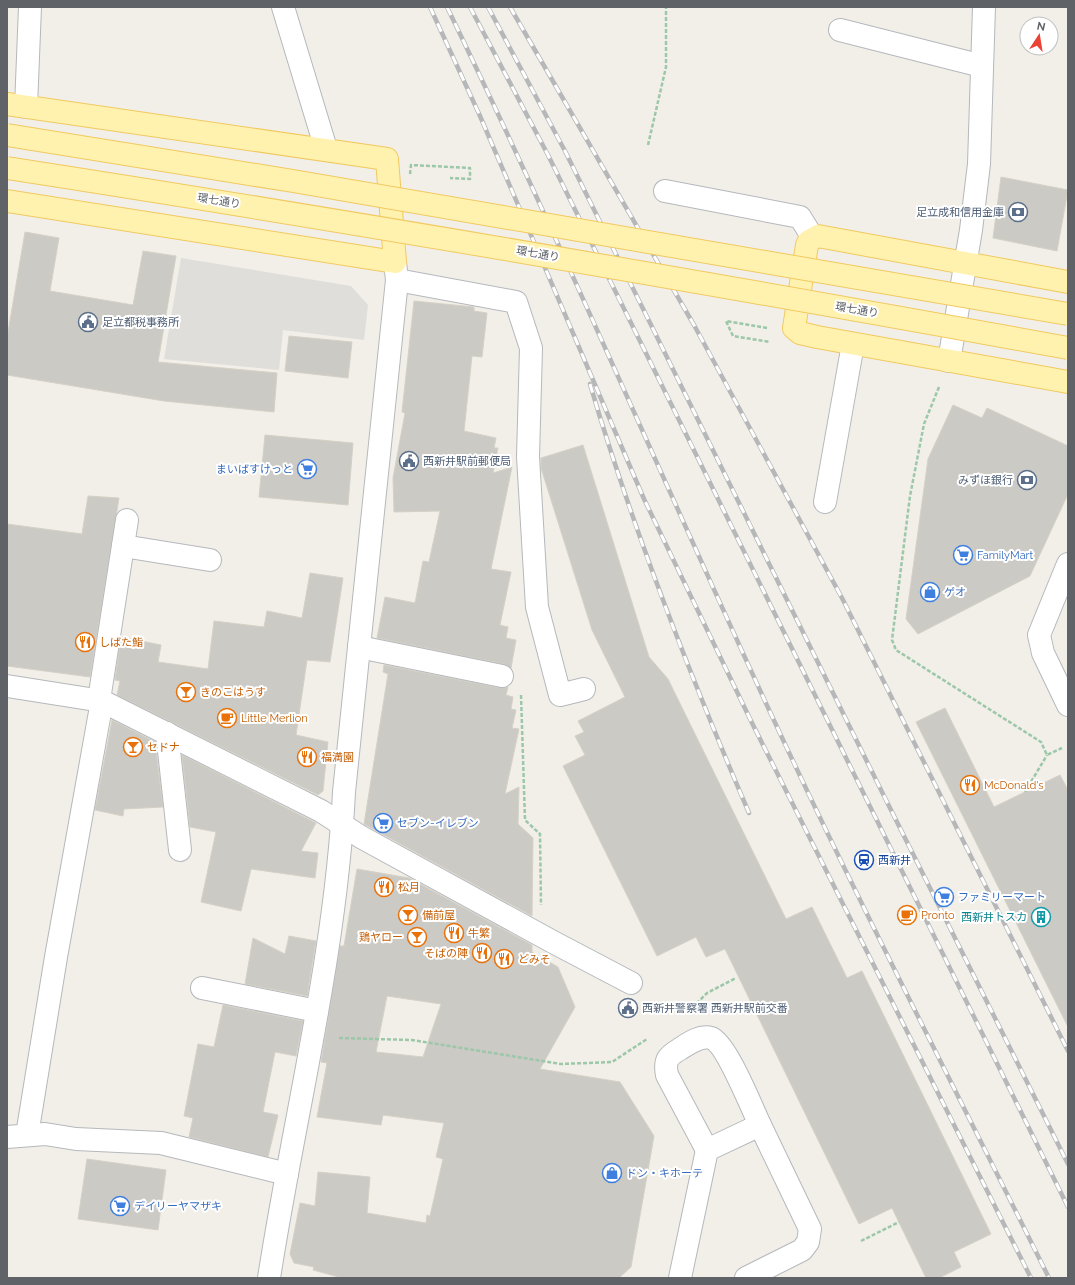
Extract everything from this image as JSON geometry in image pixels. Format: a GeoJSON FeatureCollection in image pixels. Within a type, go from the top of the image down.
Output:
{"type":"FeatureCollection","features":[{"type":"Feature","properties":{"kind":"main road"},"geometry":{"type":"LineString","coordinates":[[7,201],[396,271],[387,159],[17,105]]}},
{"type":"Feature","properties":{"kind":"main road"},"geometry":{"type":"LineString","coordinates":[[7,135],[309,184],[1068,314]]}},
{"type":"Feature","properties":{"kind":"main road","name":"環七通り"},"geometry":{"type":"LineString","coordinates":[[7,168],[297,213],[752,291],[1068,348]]}},
{"type":"Feature","properties":{"kind":"main road"},"geometry":{"type":"LineString","coordinates":[[1068,282],[824,236],[813,238],[807,245],[794,328],[800,333],[853,344],[1068,382]]}},
{"type":"Feature","properties":{"kind":"street"},"geometry":{"type":"LineString","coordinates":[[17,105],[30,7]]}},
{"type":"Feature","properties":{"kind":"street"},"geometry":{"type":"LineString","coordinates":[[283,7],[326,149]]}},
{"type":"Feature","properties":{"kind":"street"},"geometry":{"type":"LineString","coordinates":[[949,361],[979,164],[984,7]]}},
{"type":"Feature","properties":{"kind":"street"},"geometry":{"type":"LineString","coordinates":[[840,30],[982,66]]}},
{"type":"Feature","properties":{"kind":"street"},"geometry":{"type":"LineString","coordinates":[[665,190],[800,217],[813,238]]}},
{"type":"Feature","properties":{"kind":"street"},"geometry":{"type":"LineString","coordinates":[[269,1278],[332,921],[396,271],[516,302],[531,348],[528,458],[537,607],[560,695],[584,689]]}},
{"type":"Feature","properties":{"kind":"street"},"geometry":{"type":"LineString","coordinates":[[825,502],[853,344]]}},
{"type":"Feature","properties":{"kind":"street"},"geometry":{"type":"LineString","coordinates":[[127,520],[101,700],[56,957],[17,1136],[45,1134],[76,1139],[160,1143],[287,1174]]}},
{"type":"Feature","properties":{"kind":"street"},"geometry":{"type":"LineString","coordinates":[[123,546],[210,560]]}},
{"type":"Feature","properties":{"kind":"street"},"geometry":{"type":"LineString","coordinates":[[1068,564],[1039,635],[1043,653],[1068,705]]}},
{"type":"Feature","properties":{"kind":"street"},"geometry":{"type":"LineString","coordinates":[[359,647],[502,676]]}},
{"type":"Feature","properties":{"kind":"street"},"geometry":{"type":"LineString","coordinates":[[7,686],[101,700],[321,811],[342,826],[631,983]]}},
{"type":"Feature","properties":{"kind":"street"},"geometry":{"type":"LineString","coordinates":[[167,734],[180,850]]}},
{"type":"Feature","properties":{"kind":"street"},"geometry":{"type":"LineString","coordinates":[[202,988],[317,1011]]}},
{"type":"Feature","properties":{"kind":"street"},"geometry":{"type":"LineString","coordinates":[[680,1278],[707,1150],[667,1075],[665,1064],[668,1056],[698,1038],[711,1038],[724,1049],[807,1219],[810,1229],[808,1242],[802,1250],[746,1278]]}},
{"type":"Feature","properties":{"kind":"street"},"geometry":{"type":"LineString","coordinates":[[707,1150],[760,1125]]}},
{"type":"Feature","properties":{"kind":"path"},"geometry":{"type":"LineString","coordinates":[[648,145],[666,67],[666,7]]}},
{"type":"Feature","properties":{"kind":"path"},"geometry":{"type":"LineString","coordinates":[[409,179],[411,165],[470,168],[470,179],[442,178]]}},
{"type":"Feature","properties":{"kind":"path"},"geometry":{"type":"LineString","coordinates":[[735,323],[726,321],[733,336],[772,342]]}},
{"type":"Feature","properties":{"kind":"path"},"geometry":{"type":"LineString","coordinates":[[949,361],[923,432],[910,496],[892,640],[896,650],[1040,742],[1047,755]]}},
{"type":"Feature","properties":{"kind":"path"},"geometry":{"type":"LineString","coordinates":[[521,693],[525,820],[540,834],[541,924],[539,933]]}},
{"type":"Feature","properties":{"kind":"path"},"geometry":{"type":"LineString","coordinates":[[1025,792],[1047,755],[1062,748]]}},
{"type":"Feature","properties":{"kind":"path"},"geometry":{"type":"LineString","coordinates":[[707,993],[736,978]]}},
{"type":"Feature","properties":{"kind":"path"},"geometry":{"type":"LineString","coordinates":[[312,1038],[412,1040],[561,1064],[612,1062],[622,1056]]}},
{"type":"Feature","properties":{"kind":"path"},"geometry":{"type":"LineString","coordinates":[[861,1241],[899,1222]]}},
{"type":"Feature","properties":{"kind":"shaded area"},"geometry":{"type":"Polygon","coordinates":[[[181,258],[351,286],[368,305],[364,340],[283,330],[279,370],[164,359],[181,258]]]}},
{"type":"Feature","properties":{"kind":"building"},"geometry":{"type":"Polygon","coordinates":[[[1001,177],[1068,190],[1057,251],[993,238],[1001,177]]]}},
{"type":"Feature","properties":{"kind":"building"},"geometry":{"type":"Polygon","coordinates":[[[25,232],[59,238],[50,291],[133,305],[143,251],[176,256],[158,362],[277,373],[274,412],[164,401],[7,375],[7,338],[25,232]]]}},
{"type":"Feature","properties":{"kind":"building"},"geometry":{"type":"Polygon","coordinates":[[[414,301],[474,307],[474,311],[487,313],[482,357],[472,356],[464,431],[496,438],[494,448],[498,448],[493,473],[512,467],[491,569],[511,572],[500,625],[508,627],[506,638],[516,640],[511,668],[504,664],[377,638],[385,597],[415,603],[423,561],[429,562],[440,511],[394,512],[393,478],[405,413],[402,412],[414,301]]]}},
{"type":"Feature","properties":{"kind":"building"},"geometry":{"type":"Polygon","coordinates":[[[289,336],[352,342],[348,378],[285,371],[289,336]]]}},
{"type":"Feature","properties":{"kind":"building"},"geometry":{"type":"Polygon","coordinates":[[[953,405],[982,418],[987,408],[1068,446],[1068,494],[1030,576],[918,634],[906,619],[928,459],[953,405]]]}},
{"type":"Feature","properties":{"kind":"building"},"geometry":{"type":"Polygon","coordinates":[[[265,435],[353,443],[348,505],[259,497],[265,435]]]}},
{"type":"Feature","properties":{"kind":"building"},"geometry":{"type":"Polygon","coordinates":[[[583,445],[649,657],[668,679],[786,919],[812,907],[847,978],[862,971],[991,1234],[954,1252],[961,1267],[939,1278],[926,1278],[892,1208],[859,1224],[725,949],[706,957],[696,937],[657,956],[563,766],[585,755],[575,736],[584,732],[578,721],[625,697],[592,630],[541,468],[541,458],[583,445]]]}},
{"type":"Feature","properties":{"kind":"building"},"geometry":{"type":"Polygon","coordinates":[[[88,496],[119,498],[90,677],[7,666],[7,524],[82,534],[88,496]]]}},
{"type":"Feature","properties":{"kind":"building"},"geometry":{"type":"Polygon","coordinates":[[[310,573],[343,578],[330,662],[307,660],[296,735],[328,742],[323,791],[318,795],[117,695],[120,681],[115,680],[121,637],[161,645],[158,662],[208,669],[214,621],[264,627],[267,611],[302,618],[310,573]]]}},
{"type":"Feature","properties":{"kind":"building"},"geometry":{"type":"Polygon","coordinates":[[[384,665],[500,688],[508,687],[506,695],[513,697],[511,709],[516,710],[512,728],[519,729],[505,794],[519,787],[518,824],[533,838],[532,916],[364,824],[388,674],[383,672],[384,665]]]}},
{"type":"Feature","properties":{"kind":"building","name":"西新井トスカ"},"geometry":{"type":"Polygon","coordinates":[[[945,708],[994,807],[1060,775],[1068,790],[1068,1027],[916,722],[945,708]]]}},
{"type":"Feature","properties":{"kind":"building"},"geometry":{"type":"Polygon","coordinates":[[[112,720],[155,742],[163,807],[124,809],[123,816],[95,810],[112,720]]]}},
{"type":"Feature","properties":{"kind":"building"},"geometry":{"type":"Polygon","coordinates":[[[182,755],[316,823],[301,851],[318,853],[315,878],[251,869],[241,911],[201,902],[216,832],[190,827],[182,755]]]}},
{"type":"Feature","properties":{"kind":"building"},"geometry":{"type":"Polygon","coordinates":[[[357,869],[409,878],[532,945],[532,952],[558,967],[575,1007],[540,1069],[620,1082],[654,1136],[631,1267],[619,1278],[342,1278],[313,1270],[314,1267],[294,1263],[290,1254],[300,1203],[315,1206],[318,1172],[370,1177],[367,1213],[426,1223],[427,1215],[430,1216],[443,1159],[436,1157],[444,1123],[383,1115],[381,1125],[317,1117],[327,1063],[321,1062],[340,946],[344,946],[357,869]],[[387,996],[376,1052],[423,1057],[441,1004],[387,996]]]}},
{"type":"Feature","properties":{"kind":"building"},"geometry":{"type":"Polygon","coordinates":[[[289,936],[316,941],[307,996],[245,984],[253,938],[285,954],[289,936]]]}},
{"type":"Feature","properties":{"kind":"building"},"geometry":{"type":"Polygon","coordinates":[[[223,1005],[303,1021],[296,1056],[275,1052],[263,1112],[278,1115],[268,1157],[189,1137],[193,1118],[184,1116],[198,1044],[214,1047],[223,1005]]]}},
{"type":"Feature","properties":{"kind":"building"},"geometry":{"type":"Polygon","coordinates":[[[87,1159],[166,1170],[158,1230],[78,1219],[87,1159]]]}},
{"type":"Feature","properties":{"kind":"railway"},"geometry":{"type":"LineString","coordinates":[[430,7],[480,116],[644,499],[753,725],[1031,1278]]}},
{"type":"Feature","properties":{"kind":"railway"},"geometry":{"type":"LineString","coordinates":[[447,7],[530,183],[730,626],[804,785],[1049,1278]]}},
{"type":"Feature","properties":{"kind":"railway"},"geometry":{"type":"LineString","coordinates":[[470,7],[548,155],[1068,1207]]}},
{"type":"Feature","properties":{"kind":"railway"},"geometry":{"type":"LineString","coordinates":[[488,7],[565,151],[1068,1164]]}},
{"type":"Feature","properties":{"kind":"railway"},"geometry":{"type":"LineString","coordinates":[[510,7],[694,325],[842,598],[1068,1051]]}},
{"type":"Feature","properties":{"kind":"railway"},"geometry":{"type":"LineString","coordinates":[[590,384],[643,547],[663,601],[749,813]]}},
{"type":"Feature","properties":{"kind":"place","name":"足立成和信用金庫"},"geometry":{"type":"Point","coordinates":[1018,212]}},
{"type":"Feature","properties":{"kind":"place","name":"足立都税事務所"},"geometry":{"type":"Point","coordinates":[88,322]}},
{"type":"Feature","properties":{"kind":"place","name":"西新井駅前郵便局"},"geometry":{"type":"Point","coordinates":[409,461]}},
{"type":"Feature","properties":{"kind":"place","name":"まいばすけっと"},"geometry":{"type":"Point","coordinates":[307,469]}},
{"type":"Feature","properties":{"kind":"place","name":"みずほ銀行"},"geometry":{"type":"Point","coordinates":[1027,480]}},
{"type":"Feature","properties":{"kind":"place","name":"FamilyMart"},"geometry":{"type":"Point","coordinates":[963,555]}},
{"type":"Feature","properties":{"kind":"place","name":"ゲオ"},"geometry":{"type":"Point","coordinates":[930,592]}},
{"type":"Feature","properties":{"kind":"place","name":"しばた鮨"},"geometry":{"type":"Point","coordinates":[85,642]}},
{"type":"Feature","properties":{"kind":"place","name":"きのこはうす"},"geometry":{"type":"Point","coordinates":[186,692]}},
{"type":"Feature","properties":{"kind":"place","name":"Little Merlion"},"geometry":{"type":"Point","coordinates":[227,718]}},
{"type":"Feature","properties":{"kind":"place","name":"セドナ"},"geometry":{"type":"Point","coordinates":[133,747]}},
{"type":"Feature","properties":{"kind":"place","name":"福満園"},"geometry":{"type":"Point","coordinates":[307,757]}},
{"type":"Feature","properties":{"kind":"place","name":"McDonald's"},"geometry":{"type":"Point","coordinates":[970,785]}},
{"type":"Feature","properties":{"kind":"place","name":"セブン-イレブン"},"geometry":{"type":"Point","coordinates":[383,823]}},
{"type":"Feature","properties":{"kind":"place","name":"西新井"},"geometry":{"type":"Point","coordinates":[864,860]}},
{"type":"Feature","properties":{"kind":"place","name":"松月"},"geometry":{"type":"Point","coordinates":[384,887]}},
{"type":"Feature","properties":{"kind":"place","name":"ファミリーマート"},"geometry":{"type":"Point","coordinates":[944,897]}},
{"type":"Feature","properties":{"kind":"place","name":"備前屋"},"geometry":{"type":"Point","coordinates":[408,915]}},
{"type":"Feature","properties":{"kind":"place","name":"Pronto"},"geometry":{"type":"Point","coordinates":[907,915]}},
{"type":"Feature","properties":{"kind":"place","name":"西新井トスカ"},"geometry":{"type":"Point","coordinates":[1041,917]}},
{"type":"Feature","properties":{"kind":"place","name":"牛繁"},"geometry":{"type":"Point","coordinates":[454,933]}},
{"type":"Feature","properties":{"kind":"place","name":"鶏ヤロー"},"geometry":{"type":"Point","coordinates":[417,937]}},
{"type":"Feature","properties":{"kind":"place","name":"そばの陣"},"geometry":{"type":"Point","coordinates":[482,953]}},
{"type":"Feature","properties":{"kind":"place","name":"どみそ"},"geometry":{"type":"Point","coordinates":[504,959]}},
{"type":"Feature","properties":{"kind":"place","name":"西新井警察署 西新井駅前交番"},"geometry":{"type":"Point","coordinates":[628,1008]}},
{"type":"Feature","properties":{"kind":"place","name":"ドン・キホーテ"},"geometry":{"type":"Point","coordinates":[612,1173]}},
{"type":"Feature","properties":{"kind":"place","name":"デイリーヤマザキ"},"geometry":{"type":"Point","coordinates":[120,1206]}}]}
